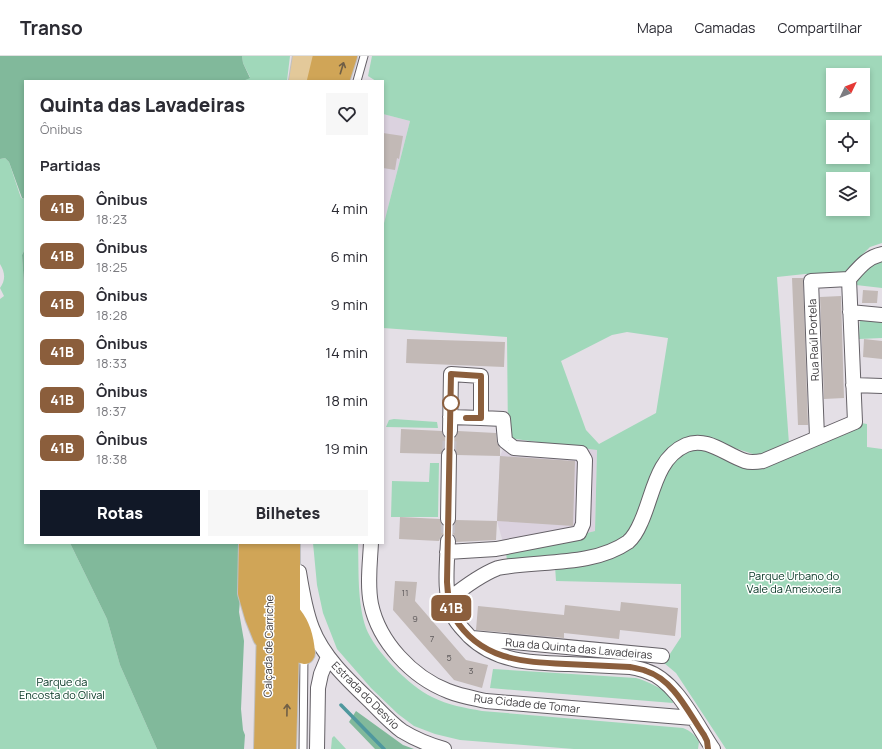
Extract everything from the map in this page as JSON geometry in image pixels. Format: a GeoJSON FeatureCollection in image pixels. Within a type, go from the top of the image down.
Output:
{"type":"FeatureCollection","features":[{"type":"Feature","properties":{"kind":"highway"},"geometry":{"type":"LineString","coordinates":[[318,80],[324,56]]}},
{"type":"Feature","properties":{"kind":"highway"},"geometry":{"type":"LineString","coordinates":[[338,80],[346,56]]}},
{"type":"Feature","properties":{"kind":"highway","name":"Calçada de Carriche"},"geometry":{"type":"LineString","coordinates":[[265,749],[270,544]]}},
{"type":"Feature","properties":{"kind":"highway","name":"Calçada de Carriche"},"geometry":{"type":"LineString","coordinates":[[285,749],[289,614],[289,544]]}},
{"type":"Feature","properties":{"kind":"highway"},"geometry":{"type":"LineString","coordinates":[[294,544],[299,572]]}},
{"type":"Feature","properties":{"kind":"highway"},"geometry":{"type":"LineString","coordinates":[[249,550],[251,571],[255,580],[294,620],[300,631],[304,653]]}},
{"type":"Feature","properties":{"kind":"highway"},"geometry":{"type":"LineString","coordinates":[[249,550],[249,592],[256,617],[266,641],[268,656]]}},
{"type":"Feature","properties":{"kind":"main road"},"geometry":{"type":"LineString","coordinates":[[300,80],[304,56]]}},
{"type":"Feature","properties":{"kind":"street"},"geometry":{"type":"LineString","coordinates":[[448,600],[464,587],[490,571],[498,568],[583,559],[618,548],[629,541],[638,529],[645,515],[659,473],[675,452],[686,445],[697,443],[708,444],[745,461],[763,461],[855,422],[849,279],[866,260],[875,255],[882,254]]}},
{"type":"Feature","properties":{"kind":"street","name":"Rua Raúl Portela"},"geometry":{"type":"LineString","coordinates":[[817,437],[811,281],[849,279]]}},
{"type":"Feature","properties":{"kind":"street"},"geometry":{"type":"LineString","coordinates":[[850,312],[882,315]]}},
{"type":"Feature","properties":{"kind":"street"},"geometry":{"type":"LineString","coordinates":[[481,418],[481,376],[451,374],[450,424],[481,418],[503,419],[505,442],[514,448],[581,453],[585,460],[583,524],[579,533],[496,549],[448,547],[448,600],[453,617],[472,638],[484,648],[507,658],[531,663],[630,667],[646,671],[659,677],[674,690],[693,718],[706,742],[713,749]]}},
{"type":"Feature","properties":{"kind":"street"},"geometry":{"type":"LineString","coordinates":[[853,385],[882,386]]}},
{"type":"Feature","properties":{"kind":"street"},"geometry":{"type":"LineString","coordinates":[[448,519],[449,455]]}},
{"type":"Feature","properties":{"kind":"street","name":"Rua Cidade de Tomar"},"geometry":{"type":"LineString","coordinates":[[371,544],[369,585],[371,606],[379,628],[398,655],[413,670],[428,681],[446,690],[466,697],[486,701],[693,718]]}},
{"type":"Feature","properties":{"kind":"street","name":"Estrada do Desvio"},"geometry":{"type":"LineString","coordinates":[[299,572],[304,602],[313,630],[328,657],[388,720],[402,731],[444,749]]}},
{"type":"Feature","properties":{"kind":"street","name":"Rua da Quinta das Lavadeiras"},"geometry":{"type":"LineString","coordinates":[[472,638],[662,656]]}},
{"type":"Feature","properties":{"kind":"street"},"geometry":{"type":"LineString","coordinates":[[317,749],[318,688],[321,674],[328,657]]}},
{"type":"Feature","properties":{"kind":"lane"},"geometry":{"type":"LineString","coordinates":[[295,80],[296,56]]}},
{"type":"Feature","properties":{"kind":"lane"},"geometry":{"type":"LineString","coordinates":[[357,80],[364,56]]}},
{"type":"Feature","properties":{"kind":"lane"},"geometry":{"type":"LineString","coordinates":[[299,572],[304,653],[303,749]]}},
{"type":"Feature","properties":{"kind":"shaded area"},"geometry":{"type":"Polygon","coordinates":[[[384,114],[410,121],[384,223],[384,114]]]}},
{"type":"Feature","properties":{"kind":"shaded area"},"geometry":{"type":"Polygon","coordinates":[[[508,438],[597,449],[595,531],[506,553],[497,521],[500,456],[508,438]]]}},
{"type":"Feature","properties":{"kind":"green space"},"geometry":{"type":"Polygon","coordinates":[[[0,56],[242,56],[243,63],[250,78],[245,80],[24,80],[24,199],[22,198],[9,162],[5,158],[0,159],[0,56]]]}},
{"type":"Feature","properties":{"kind":"green space"},"geometry":{"type":"Polygon","coordinates":[[[242,56],[290,56],[287,80],[245,80],[250,77],[243,63],[242,56]]]}},
{"type":"Feature","properties":{"kind":"green space"},"geometry":{"type":"Polygon","coordinates":[[[372,56],[882,56],[882,243],[870,247],[843,274],[805,274],[777,277],[789,444],[759,456],[707,439],[671,449],[634,528],[619,541],[584,553],[507,560],[506,553],[595,531],[597,450],[508,438],[507,337],[384,328],[384,223],[410,121],[384,114],[384,80],[374,80],[368,76],[372,56]],[[627,332],[612,335],[561,361],[586,430],[599,444],[656,413],[668,338],[627,332]]]}},
{"type":"Feature","properties":{"kind":"green space","name":"Parque da Encosta do Olival"},"geometry":{"type":"Polygon","coordinates":[[[5,158],[9,162],[21,198],[24,199],[24,251],[22,255],[24,286],[24,544],[70,544],[107,619],[120,665],[157,749],[0,749],[0,299],[4,296],[0,288],[4,276],[0,264],[0,159],[5,158]]]}},
{"type":"Feature","properties":{"kind":"green space"},"geometry":{"type":"Polygon","coordinates":[[[24,251],[24,286],[22,255],[24,251]]]}},
{"type":"Feature","properties":{"kind":"green space"},"geometry":{"type":"Polygon","coordinates":[[[882,257],[882,288],[856,285],[859,277],[882,257]]]}},
{"type":"Feature","properties":{"kind":"green space"},"geometry":{"type":"Polygon","coordinates":[[[860,319],[882,321],[882,338],[859,339],[860,319]]]}},
{"type":"Feature","properties":{"kind":"green space"},"geometry":{"type":"Polygon","coordinates":[[[394,419],[437,422],[438,428],[386,427],[389,420],[394,419]]]}},
{"type":"Feature","properties":{"kind":"green space","name":"Parque Urbano do Vale da Ameixoeira"},"geometry":{"type":"Polygon","coordinates":[[[855,422],[867,424],[867,447],[882,449],[882,749],[726,749],[676,673],[664,663],[681,637],[681,584],[556,581],[555,566],[634,544],[662,478],[686,445],[745,461],[855,422]]]}},
{"type":"Feature","properties":{"kind":"green space"},"geometry":{"type":"Polygon","coordinates":[[[430,463],[439,463],[438,517],[391,517],[392,481],[429,482],[430,463]]]}},
{"type":"Feature","properties":{"kind":"green space"},"geometry":{"type":"Polygon","coordinates":[[[70,544],[240,544],[240,569],[238,575],[240,600],[239,612],[244,641],[241,709],[243,730],[245,735],[244,749],[157,749],[120,665],[107,619],[70,544]]]}},
{"type":"Feature","properties":{"kind":"green space"},"geometry":{"type":"Polygon","coordinates":[[[313,544],[358,544],[361,608],[370,637],[385,657],[404,677],[423,692],[438,700],[482,711],[683,728],[691,732],[696,737],[699,742],[698,749],[574,749],[460,740],[435,734],[414,726],[398,714],[371,688],[337,649],[323,613],[317,585],[313,544]]]}},
{"type":"Feature","properties":{"kind":"green space"},"geometry":{"type":"Polygon","coordinates":[[[493,669],[636,678],[651,683],[664,691],[672,697],[673,703],[490,688],[493,669]]]}},
{"type":"Feature","properties":{"kind":"green space"},"geometry":{"type":"Polygon","coordinates":[[[356,711],[403,745],[414,749],[375,749],[349,722],[356,711]]]}},
{"type":"Feature","properties":{"kind":"green space"},"geometry":{"type":"Polygon","coordinates":[[[334,736],[346,749],[331,749],[332,738],[334,736]]]}},
{"type":"Feature","properties":{"kind":"building"},"geometry":{"type":"Polygon","coordinates":[[[384,133],[403,136],[399,159],[397,158],[395,170],[384,168],[384,133]]]}},
{"type":"Feature","properties":{"kind":"building"},"geometry":{"type":"Polygon","coordinates":[[[792,278],[803,278],[808,425],[798,425],[792,278]]]}},
{"type":"Feature","properties":{"kind":"building"},"geometry":{"type":"Polygon","coordinates":[[[863,290],[878,291],[877,303],[862,303],[863,290]]]}},
{"type":"Feature","properties":{"kind":"building"},"geometry":{"type":"Polygon","coordinates":[[[841,296],[844,398],[824,399],[820,297],[841,296]]]}},
{"type":"Feature","properties":{"kind":"building"},"geometry":{"type":"Polygon","coordinates":[[[407,339],[505,342],[504,367],[406,363],[407,339]]]}},
{"type":"Feature","properties":{"kind":"building"},"geometry":{"type":"Polygon","coordinates":[[[864,339],[882,341],[882,359],[863,357],[864,339]]]}},
{"type":"Feature","properties":{"kind":"building"},"geometry":{"type":"Polygon","coordinates":[[[401,429],[442,431],[443,435],[449,439],[454,438],[458,431],[496,433],[497,442],[500,448],[500,456],[457,455],[456,451],[450,447],[445,448],[441,454],[400,453],[401,429]]]}},
{"type":"Feature","properties":{"kind":"building"},"geometry":{"type":"Polygon","coordinates":[[[500,456],[575,461],[573,526],[497,521],[500,456]]]}},
{"type":"Feature","properties":{"kind":"building"},"geometry":{"type":"Polygon","coordinates":[[[400,517],[440,519],[441,523],[447,527],[452,526],[456,520],[497,521],[496,540],[456,542],[456,538],[453,534],[448,533],[441,536],[439,541],[399,539],[400,517]]]}},
{"type":"Feature","properties":{"kind":"building"},"geometry":{"type":"Polygon","coordinates":[[[395,581],[417,582],[415,601],[466,660],[488,665],[482,688],[454,680],[393,610],[395,581]]]}},
{"type":"Feature","properties":{"kind":"building"},"geometry":{"type":"Polygon","coordinates":[[[621,602],[678,608],[675,636],[620,630],[619,639],[564,633],[564,638],[476,630],[478,606],[564,615],[565,605],[620,611],[621,602]]]}},
{"type":"Feature","properties":{"kind":"waterway"},"geometry":{"type":"LineString","coordinates":[[341,705],[384,749]]}},
{"type":"Feature","properties":{"kind":"tunnel"},"geometry":{"type":"LineString","coordinates":[[449,455],[450,431]]}},
{"type":"Feature","properties":{"kind":"tunnel"},"geometry":{"type":"LineString","coordinates":[[448,519],[448,541]]}},
{"type":"Feature","properties":{"kind":"bus line","name":"41B"},"geometry":{"type":"LineString","coordinates":[[466,418],[481,418],[481,376],[451,374],[447,582],[448,600],[453,617],[472,638],[484,648],[507,658],[531,663],[630,667],[646,671],[659,677],[674,690],[704,735],[707,741],[708,749]]}}]}
